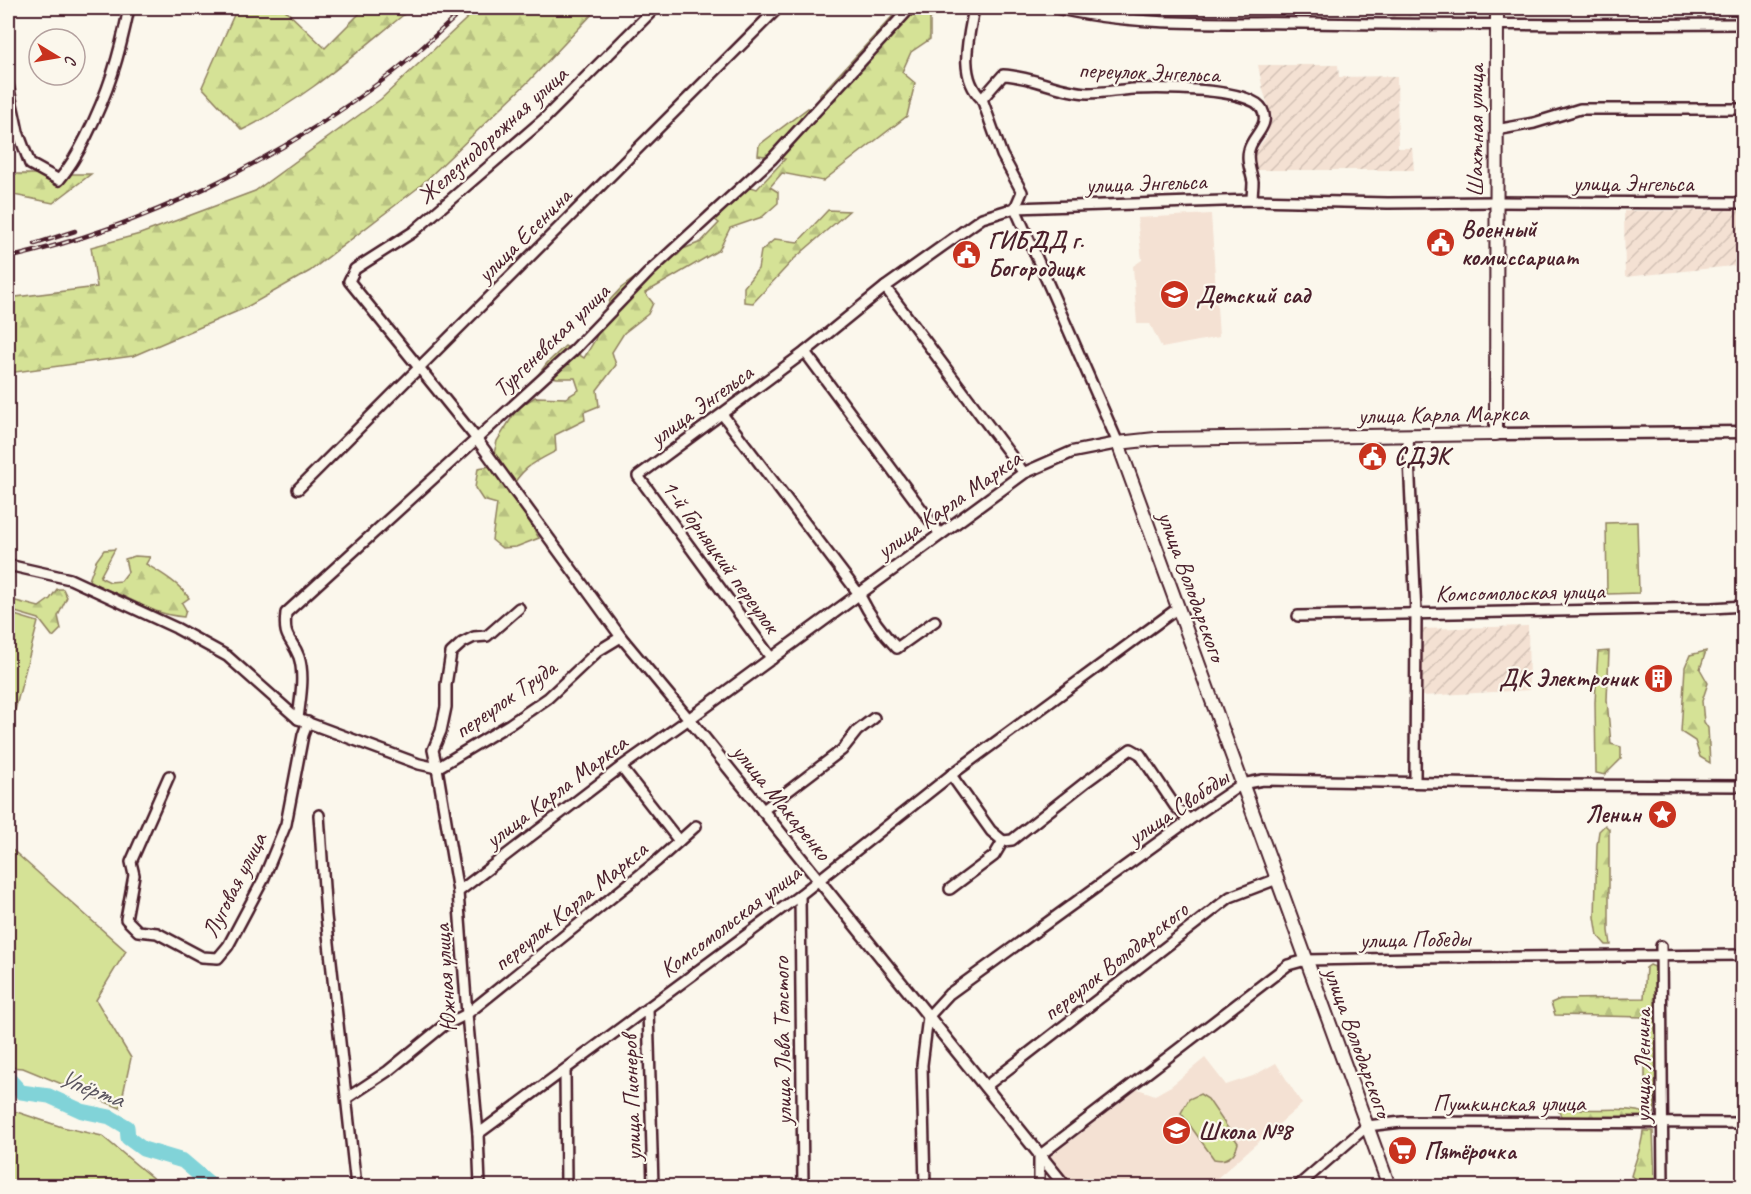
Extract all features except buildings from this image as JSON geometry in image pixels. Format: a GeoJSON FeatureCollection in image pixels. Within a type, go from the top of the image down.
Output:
{"type":"FeatureCollection","features":[{"type":"Feature","properties":{"kind":"main road","name":"Шахтная улица"},"geometry":{"type":"LineString","coordinates":[[1496,434],[1497,8]]}},
{"type":"Feature","properties":{"kind":"main road","name":"улица Карла Маркса"},"geometry":{"type":"LineString","coordinates":[[1118,443],[1155,439],[1496,434]]}},
{"type":"Feature","properties":{"kind":"main road","name":"улица Володарского"},"geometry":{"type":"LineString","coordinates":[[1118,443],[1389,1186]]}},
{"type":"Feature","properties":{"kind":"street"},"geometry":{"type":"LineString","coordinates":[[8,85],[18,132],[30,164],[58,180],[70,167],[106,96],[119,55],[129,8]]}},
{"type":"Feature","properties":{"kind":"street","name":"Железнодорожная улица"},"geometry":{"type":"LineString","coordinates":[[349,281],[355,269],[413,232],[544,119],[655,8]]}},
{"type":"Feature","properties":{"kind":"street","name":"улица Есенина"},"geometry":{"type":"LineString","coordinates":[[298,489],[778,8]]}},
{"type":"Feature","properties":{"kind":"street","name":"Тургеневская улица"},"geometry":{"type":"LineString","coordinates":[[303,720],[299,658],[284,630],[286,613],[556,366],[651,270],[772,159],[910,8]]}},
{"type":"Feature","properties":{"kind":"street","name":"улица Володарского"},"geometry":{"type":"LineString","coordinates":[[974,8],[966,51],[969,80],[976,94],[982,99],[1002,155],[1022,192],[1015,208],[1118,443]]}},
{"type":"Feature","properties":{"kind":"street"},"geometry":{"type":"LineString","coordinates":[[1056,8],[1091,16],[1171,21],[1497,26],[1743,24]]}},
{"type":"Feature","properties":{"kind":"street","name":"переулок Энгельса"},"geometry":{"type":"LineString","coordinates":[[982,99],[1003,75],[1034,79],[1077,92],[1133,89],[1207,90],[1245,98],[1257,103],[1263,110],[1264,117],[1263,126],[1249,148],[1248,160],[1253,184],[1252,200]]}},
{"type":"Feature","properties":{"kind":"street"},"geometry":{"type":"LineString","coordinates":[[1496,130],[1534,123],[1580,109],[1743,108]]}},
{"type":"Feature","properties":{"kind":"street","name":"улица Энгельса"},"geometry":{"type":"LineString","coordinates":[[638,476],[805,352],[885,287],[982,218],[1015,208],[1252,200],[1388,203],[1496,201],[1743,203]]}},
{"type":"Feature","properties":{"kind":"street","name":"улица Макаренко"},"geometry":{"type":"LineString","coordinates":[[349,281],[476,438],[621,637],[1065,1186]]}},
{"type":"Feature","properties":{"kind":"street"},"geometry":{"type":"LineString","coordinates":[[885,287],[1024,473]]}},
{"type":"Feature","properties":{"kind":"street"},"geometry":{"type":"LineString","coordinates":[[805,352],[940,534]]}},
{"type":"Feature","properties":{"kind":"street"},"geometry":{"type":"LineString","coordinates":[[722,414],[859,594],[870,615],[897,648],[935,621]]}},
{"type":"Feature","properties":{"kind":"street","name":"улица Карла Маркса"},"geometry":{"type":"LineString","coordinates":[[1496,434],[1743,432]]}},
{"type":"Feature","properties":{"kind":"street"},"geometry":{"type":"LineString","coordinates":[[1408,436],[1416,614],[1415,782]]}},
{"type":"Feature","properties":{"kind":"street","name":"улица Карла Маркса"},"geometry":{"type":"LineString","coordinates":[[458,892],[621,767],[1024,473],[1072,452],[1118,443]]}},
{"type":"Feature","properties":{"kind":"street","name":"1-й Горняцкий переулок"},"geometry":{"type":"LineString","coordinates":[[638,476],[772,659]]}},
{"type":"Feature","properties":{"kind":"street"},"geometry":{"type":"LineString","coordinates":[[8,565],[70,579],[176,628],[227,656],[303,720],[419,764],[437,768]]}},
{"type":"Feature","properties":{"kind":"street","name":"Комсомольская улица"},"geometry":{"type":"LineString","coordinates":[[1298,616],[1743,606]]}},
{"type":"Feature","properties":{"kind":"street","name":"Южная улица"},"geometry":{"type":"LineString","coordinates":[[480,1186],[478,1134],[466,1014],[458,892],[433,750],[441,731],[446,706],[446,685],[451,653],[462,643],[487,636],[519,608]]}},
{"type":"Feature","properties":{"kind":"street","name":"Комсомольская улица"},"geometry":{"type":"LineString","coordinates":[[478,1134],[800,895],[817,879],[951,775],[1178,608]]}},
{"type":"Feature","properties":{"kind":"street","name":"переулок Труда"},"geometry":{"type":"LineString","coordinates":[[437,768],[548,698],[598,651],[621,637]]}},
{"type":"Feature","properties":{"kind":"street"},"geometry":{"type":"LineString","coordinates":[[762,811],[842,750],[857,731],[874,718]]}},
{"type":"Feature","properties":{"kind":"street","name":"Луговая улица"},"geometry":{"type":"LineString","coordinates":[[169,776],[131,862],[134,875],[126,919],[138,931],[157,933],[202,957],[218,958],[228,946],[263,880],[286,824],[303,735],[303,720]]}},
{"type":"Feature","properties":{"kind":"street"},"geometry":{"type":"LineString","coordinates":[[950,889],[994,856],[1003,842],[1011,840],[1087,780],[1131,749],[1140,754],[1175,806],[1189,820]]}},
{"type":"Feature","properties":{"kind":"street"},"geometry":{"type":"LineString","coordinates":[[621,767],[679,841]]}},
{"type":"Feature","properties":{"kind":"street"},"geometry":{"type":"LineString","coordinates":[[951,775],[991,831],[1003,842]]}},
{"type":"Feature","properties":{"kind":"street","name":"улица Свободы"},"geometry":{"type":"LineString","coordinates":[[928,1017],[949,994],[1242,784],[1263,780],[1743,786]]}},
{"type":"Feature","properties":{"kind":"street"},"geometry":{"type":"LineString","coordinates":[[319,815],[326,916],[356,1186]]}},
{"type":"Feature","properties":{"kind":"street","name":"переулок Карла Маркса"},"geometry":{"type":"LineString","coordinates":[[347,1098],[388,1071],[443,1026],[466,1014],[696,826]]}},
{"type":"Feature","properties":{"kind":"street","name":"переулок Володарского"},"geometry":{"type":"LineString","coordinates":[[985,1087],[1230,897],[1276,879]]}},
{"type":"Feature","properties":{"kind":"street","name":"улица Льва Толстого"},"geometry":{"type":"LineString","coordinates":[[800,895],[804,1186]]}},
{"type":"Feature","properties":{"kind":"street","name":"улица Победы"},"geometry":{"type":"LineString","coordinates":[[1039,1156],[1288,965],[1306,960],[1662,951],[1743,955]]}},
{"type":"Feature","properties":{"kind":"street","name":"улица Ленина"},"geometry":{"type":"LineString","coordinates":[[1662,951],[1663,1186]]}},
{"type":"Feature","properties":{"kind":"street","name":"улица Пионеров"},"geometry":{"type":"LineString","coordinates":[[648,1009],[653,1186]]}},
{"type":"Feature","properties":{"kind":"street"},"geometry":{"type":"LineString","coordinates":[[925,1186],[922,1065],[928,1017]]}},
{"type":"Feature","properties":{"kind":"street"},"geometry":{"type":"LineString","coordinates":[[565,1071],[566,1186]]}},
{"type":"Feature","properties":{"kind":"street","name":"Пушкинская улица"},"geometry":{"type":"LineString","coordinates":[[1366,1126],[1402,1122],[1743,1123]]}},
{"type":"Feature","properties":{"kind":"street"},"geometry":{"type":"LineString","coordinates":[[1298,1186],[1366,1126]]}},
{"type":"Feature","properties":{"kind":"street"},"geometry":{"type":"LineString","coordinates":[[1039,1156],[1039,1186]]}},
{"type":"Feature","properties":{"kind":"shaded area"},"geometry":{"type":"Polygon","coordinates":[[[1391,8],[1451,8],[1450,15],[1392,17],[1391,8]]]}},
{"type":"Feature","properties":{"kind":"shaded area"},"geometry":{"type":"Polygon","coordinates":[[[1258,65],[1338,65],[1339,77],[1397,76],[1398,148],[1412,148],[1414,170],[1257,170],[1254,153],[1267,136],[1272,117],[1258,65]]]}},
{"type":"Feature","properties":{"kind":"shaded area"},"geometry":{"type":"Polygon","coordinates":[[[1743,210],[1743,265],[1625,277],[1624,211],[1743,210]]]}},
{"type":"Feature","properties":{"kind":"shaded area","name":"Детский сад"},"geometry":{"type":"Polygon","coordinates":[[[1211,214],[1219,337],[1162,348],[1150,324],[1137,324],[1133,266],[1142,260],[1137,218],[1211,214]]]}},
{"type":"Feature","properties":{"kind":"shaded area"},"geometry":{"type":"Polygon","coordinates":[[[1528,626],[1529,690],[1423,696],[1420,629],[1528,626]]]}},
{"type":"Feature","properties":{"kind":"shaded area","name":"Школа №8"},"geometry":{"type":"Polygon","coordinates":[[[1205,1058],[1226,1085],[1253,1076],[1276,1063],[1302,1104],[1208,1186],[1070,1186],[1048,1158],[1138,1089],[1155,1095],[1171,1086],[1205,1058]]]}},
{"type":"Feature","properties":{"kind":"green space"},"geometry":{"type":"Polygon","coordinates":[[[237,8],[283,8],[325,48],[363,10],[360,8],[412,8],[309,90],[242,130],[202,87],[237,8]]]}},
{"type":"Feature","properties":{"kind":"green space"},"geometry":{"type":"Polygon","coordinates":[[[478,8],[598,8],[530,80],[419,187],[310,271],[245,308],[133,356],[8,373],[8,298],[97,287],[91,247],[140,234],[255,191],[381,99],[478,8]]]}},
{"type":"Feature","properties":{"kind":"green space"},"geometry":{"type":"Polygon","coordinates":[[[900,8],[948,8],[945,15],[930,18],[930,39],[911,52],[902,72],[915,83],[907,116],[823,181],[782,173],[770,187],[778,192],[778,203],[762,217],[730,228],[719,250],[645,293],[653,303],[648,314],[624,333],[612,352],[616,365],[597,390],[599,406],[584,412],[585,420],[555,435],[556,451],[528,468],[508,493],[539,538],[516,547],[502,548],[492,540],[497,504],[483,500],[475,488],[478,468],[491,466],[497,441],[517,409],[535,397],[566,398],[579,390],[575,378],[538,375],[565,346],[584,358],[595,340],[610,300],[621,288],[651,266],[701,242],[719,223],[705,212],[739,183],[757,189],[785,159],[758,155],[759,145],[808,108],[820,115],[820,95],[900,8]]]}},
{"type":"Feature","properties":{"kind":"green space"},"geometry":{"type":"Polygon","coordinates":[[[8,174],[91,174],[53,203],[14,195],[8,197],[8,174]]]}},
{"type":"Feature","properties":{"kind":"green space"},"geometry":{"type":"Polygon","coordinates":[[[828,210],[849,211],[794,259],[753,303],[744,302],[744,287],[758,269],[761,251],[775,239],[798,242],[828,210]]]}},
{"type":"Feature","properties":{"kind":"green space"},"geometry":{"type":"Polygon","coordinates":[[[1637,522],[1639,593],[1607,594],[1606,523],[1637,522]]]}},
{"type":"Feature","properties":{"kind":"green space"},"geometry":{"type":"Polygon","coordinates":[[[115,549],[100,577],[110,582],[121,581],[128,572],[125,559],[135,556],[150,557],[146,564],[175,583],[189,598],[182,603],[186,610],[184,617],[155,611],[89,580],[96,561],[104,550],[115,549]]]}},
{"type":"Feature","properties":{"kind":"green space"},"geometry":{"type":"Polygon","coordinates":[[[57,589],[63,589],[67,597],[58,616],[61,629],[53,637],[39,619],[8,610],[8,599],[39,607],[50,599],[57,589]]]}},
{"type":"Feature","properties":{"kind":"green space"},"geometry":{"type":"Polygon","coordinates":[[[8,613],[38,622],[8,737],[8,613]]]}},
{"type":"Feature","properties":{"kind":"green space"},"geometry":{"type":"Polygon","coordinates":[[[1609,651],[1607,700],[1611,744],[1621,747],[1621,759],[1605,775],[1596,773],[1595,702],[1598,652],[1609,651]]]}},
{"type":"Feature","properties":{"kind":"green space"},"geometry":{"type":"Polygon","coordinates":[[[1706,651],[1700,669],[1708,683],[1702,701],[1704,722],[1708,728],[1710,763],[1700,757],[1695,741],[1681,732],[1685,667],[1690,655],[1706,651]]]}},
{"type":"Feature","properties":{"kind":"green space"},"geometry":{"type":"Polygon","coordinates":[[[1605,825],[1609,829],[1611,945],[1606,945],[1598,936],[1595,917],[1597,845],[1599,831],[1605,825]]]}},
{"type":"Feature","properties":{"kind":"green space"},"geometry":{"type":"Polygon","coordinates":[[[8,846],[126,951],[96,1000],[131,1058],[120,1108],[23,1068],[8,1067],[8,846]]]}},
{"type":"Feature","properties":{"kind":"green space"},"geometry":{"type":"Polygon","coordinates":[[[1650,965],[1657,968],[1653,1119],[1561,1116],[1557,1107],[1566,1106],[1581,1109],[1623,1109],[1649,1114],[1650,1108],[1645,1089],[1645,1017],[1555,1015],[1551,1003],[1560,999],[1644,998],[1646,968],[1650,965]]]}},
{"type":"Feature","properties":{"kind":"green space"},"geometry":{"type":"Polygon","coordinates":[[[1200,1094],[1208,1099],[1238,1143],[1233,1155],[1227,1159],[1214,1159],[1181,1113],[1189,1099],[1200,1094]]]}},
{"type":"Feature","properties":{"kind":"green space"},"geometry":{"type":"Polygon","coordinates":[[[8,1109],[62,1127],[102,1136],[162,1186],[8,1186],[8,1109]]]}},
{"type":"Feature","properties":{"kind":"green space"},"geometry":{"type":"Polygon","coordinates":[[[1643,1131],[1653,1131],[1655,1183],[1642,1182],[1631,1176],[1643,1131]]]}},
{"type":"Feature","properties":{"kind":"waterway","name":"Упёрта"},"geometry":{"type":"LineString","coordinates":[[8,1078],[21,1092],[49,1096],[82,1111],[110,1117],[127,1127],[128,1138],[143,1149],[183,1161],[210,1186]]}},
{"type":"Feature","properties":{"kind":"railway"},"geometry":{"type":"LineString","coordinates":[[8,258],[59,245],[159,209],[254,163],[300,137],[387,77],[465,8]]}},
{"type":"Feature","properties":{"kind":"railway"},"geometry":{"type":"LineString","coordinates":[[35,244],[75,231]]}},
{"type":"Feature","properties":{"kind":"place","name":"Военный комиссариат"},"geometry":{"type":"Point","coordinates":[1440,243]}},
{"type":"Feature","properties":{"kind":"place","name":"ГИБДД г. Богородицк"},"geometry":{"type":"Point","coordinates":[967,254]}},
{"type":"Feature","properties":{"kind":"place","name":"Детский сад"},"geometry":{"type":"Point","coordinates":[1175,295]}},
{"type":"Feature","properties":{"kind":"place","name":"СДЭК"},"geometry":{"type":"Point","coordinates":[1373,456]}},
{"type":"Feature","properties":{"kind":"place","name":"ДК Электроник"},"geometry":{"type":"Point","coordinates":[1659,678]}},
{"type":"Feature","properties":{"kind":"place","name":"Ленин"},"geometry":{"type":"Point","coordinates":[1662,814]}},
{"type":"Feature","properties":{"kind":"place","name":"Школа №8"},"geometry":{"type":"Point","coordinates":[1177,1131]}},
{"type":"Feature","properties":{"kind":"place","name":"Пятёрочка"},"geometry":{"type":"Point","coordinates":[1403,1151]}}]}
